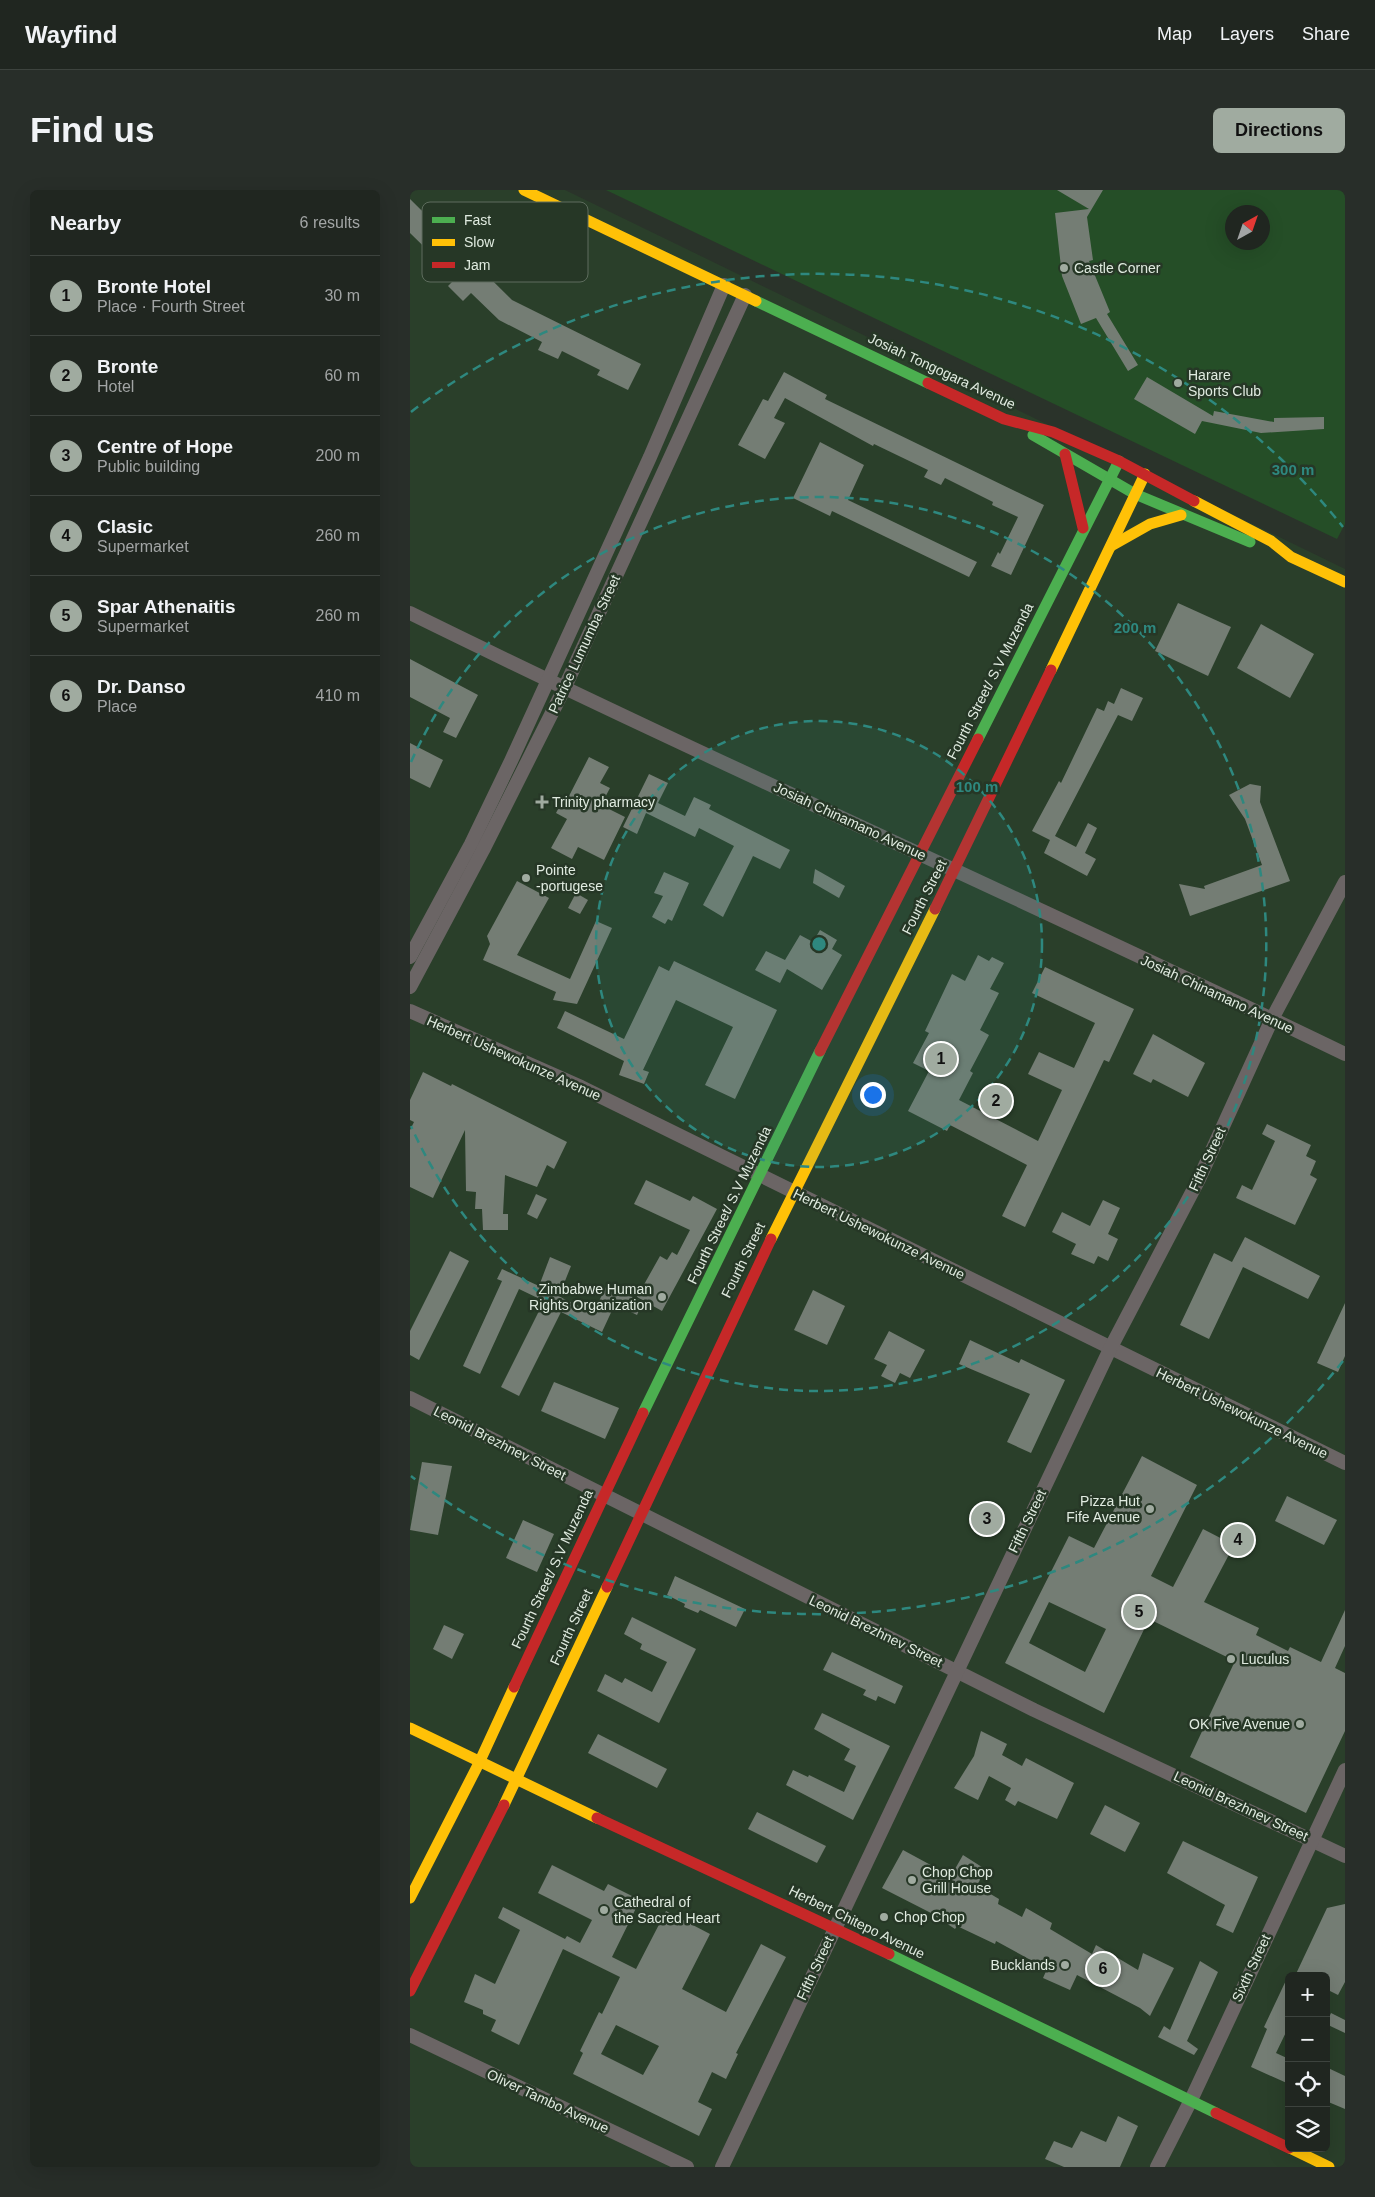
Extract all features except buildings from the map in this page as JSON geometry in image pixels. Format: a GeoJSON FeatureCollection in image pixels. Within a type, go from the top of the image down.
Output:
{"type":"FeatureCollection","features":[{"type":"Feature","properties":{"kind":"main road","name":"Josiah Tongogara Avenue"},"geometry":{"type":"LineString","coordinates":[[524,190],[549,202]]}},
{"type":"Feature","properties":{"kind":"main road","name":"Josiah Tongogara Avenue"},"geometry":{"type":"LineString","coordinates":[[588,220],[1004,419],[1053,432],[1119,461],[1271,541],[1291,557],[1345,582]]}},
{"type":"Feature","properties":{"kind":"main road"},"geometry":{"type":"LineString","coordinates":[[1004,419],[1135,494],[1181,515],[1291,557]]}},
{"type":"Feature","properties":{"kind":"main road"},"geometry":{"type":"LineString","coordinates":[[1065,454],[1083,528]]}},
{"type":"Feature","properties":{"kind":"main road"},"geometry":{"type":"LineString","coordinates":[[1083,528],[1119,461]]}},
{"type":"Feature","properties":{"kind":"main road","name":"Fourth Street"},"geometry":{"type":"LineString","coordinates":[[410,1991],[516,1780],[793,1192],[954,871],[1145,474]]}},
{"type":"Feature","properties":{"kind":"main road"},"geometry":{"type":"LineString","coordinates":[[1111,546],[1150,524],[1181,515]]}},
{"type":"Feature","properties":{"kind":"main road","name":"Fourth Street/ S.V Muzenda"},"geometry":{"type":"LineString","coordinates":[[410,1898],[479,1763],[603,1495],[760,1174],[1083,528]]}},
{"type":"Feature","properties":{"kind":"main road","name":"Herbert Chitepo Avenue"},"geometry":{"type":"LineString","coordinates":[[410,1728],[479,1763],[834,1927],[1012,2016],[1285,2146]]}},
{"type":"Feature","properties":{"kind":"main road","name":"Herbert Chitepo Avenue"},"geometry":{"type":"LineString","coordinates":[[1297,2152],[1329,2167]]}},
{"type":"Feature","properties":{"kind":"street","name":"Patrice Lumumba Street"},"geometry":{"type":"LineString","coordinates":[[410,957],[471,844],[650,457],[724,285]]}},
{"type":"Feature","properties":{"kind":"street","name":"Patrice Lumumba Street"},"geometry":{"type":"LineString","coordinates":[[410,987],[564,689],[745,295]]}},
{"type":"Feature","properties":{"kind":"street","name":"Josiah Chinamano Avenue"},"geometry":{"type":"LineString","coordinates":[[410,613],[547,681],[1345,1054]]}},
{"type":"Feature","properties":{"kind":"street","name":"Fifth Street"},"geometry":{"type":"LineString","coordinates":[[722,2167],[834,1927],[1110,1349],[1198,1178],[1272,1019],[1345,882]]}},
{"type":"Feature","properties":{"kind":"street","name":"Herbert Ushewokunze Avenue"},"geometry":{"type":"LineString","coordinates":[[410,1011],[581,1087],[1345,1463]]}},
{"type":"Feature","properties":{"kind":"street","name":"Leonid Brezhnev Street"},"geometry":{"type":"LineString","coordinates":[[410,1398],[1034,1710],[1345,1856]]}},
{"type":"Feature","properties":{"kind":"street","name":"Sixth Street"},"geometry":{"type":"LineString","coordinates":[[1157,2167],[1191,2100],[1345,1770]]}},
{"type":"Feature","properties":{"kind":"street","name":"Oliver Tambo Avenue"},"geometry":{"type":"LineString","coordinates":[[410,2035],[687,2167]]}},
{"type":"Feature","properties":{"kind":"shaded area"},"geometry":{"type":"Polygon","coordinates":[[[410,190],[565,190],[1345,569],[1345,2167],[410,2167],[410,190]]]}},
{"type":"Feature","properties":{"kind":"green space","name":"Harare Sports Club"},"geometry":{"type":"Polygon","coordinates":[[[606,190],[1345,190],[1345,524],[1337,539],[606,190]]]}},
{"type":"Feature","properties":{"kind":"traffic: fast"},"geometry":{"type":"LineString","coordinates":[[756,301],[928,383]]}},
{"type":"Feature","properties":{"kind":"traffic: fast"},"geometry":{"type":"LineString","coordinates":[[1033,435],[1135,494],[1250,542]]}},
{"type":"Feature","properties":{"kind":"traffic: fast"},"geometry":{"type":"LineString","coordinates":[[978,739],[1119,461]]}},
{"type":"Feature","properties":{"kind":"traffic: fast"},"geometry":{"type":"LineString","coordinates":[[643,1413],[820,1051]]}},
{"type":"Feature","properties":{"kind":"traffic: fast"},"geometry":{"type":"LineString","coordinates":[[889,1954],[1216,2113]]}},
{"type":"Feature","properties":{"kind":"traffic: slow"},"geometry":{"type":"LineString","coordinates":[[524,190],[549,202]]}},
{"type":"Feature","properties":{"kind":"traffic: slow"},"geometry":{"type":"LineString","coordinates":[[588,221],[756,301]]}},
{"type":"Feature","properties":{"kind":"traffic: slow"},"geometry":{"type":"LineString","coordinates":[[1051,670],[1145,474]]}},
{"type":"Feature","properties":{"kind":"traffic: slow"},"geometry":{"type":"LineString","coordinates":[[1194,501],[1271,541],[1291,557],[1345,582]]}},
{"type":"Feature","properties":{"kind":"traffic: slow"},"geometry":{"type":"LineString","coordinates":[[1111,546],[1150,524],[1181,515]]}},
{"type":"Feature","properties":{"kind":"traffic: slow"},"geometry":{"type":"LineString","coordinates":[[771,1239],[935,909]]}},
{"type":"Feature","properties":{"kind":"traffic: slow"},"geometry":{"type":"LineString","coordinates":[[504,1805],[607,1587]]}},
{"type":"Feature","properties":{"kind":"traffic: slow"},"geometry":{"type":"LineString","coordinates":[[410,1898],[479,1763],[514,1687]]}},
{"type":"Feature","properties":{"kind":"traffic: slow"},"geometry":{"type":"LineString","coordinates":[[410,1728],[597,1818]]}},
{"type":"Feature","properties":{"kind":"traffic: slow"},"geometry":{"type":"LineString","coordinates":[[1298,2152],[1329,2167]]}},
{"type":"Feature","properties":{"kind":"traffic: jam"},"geometry":{"type":"LineString","coordinates":[[928,383],[1004,419],[1053,432],[1119,461],[1194,501]]}},
{"type":"Feature","properties":{"kind":"traffic: jam"},"geometry":{"type":"LineString","coordinates":[[1065,454],[1083,528]]}},
{"type":"Feature","properties":{"kind":"traffic: jam"},"geometry":{"type":"LineString","coordinates":[[935,909],[1051,670]]}},
{"type":"Feature","properties":{"kind":"traffic: jam"},"geometry":{"type":"LineString","coordinates":[[820,1051],[978,739]]}},
{"type":"Feature","properties":{"kind":"traffic: jam"},"geometry":{"type":"LineString","coordinates":[[607,1587],[771,1239]]}},
{"type":"Feature","properties":{"kind":"traffic: jam"},"geometry":{"type":"LineString","coordinates":[[514,1687],[643,1413]]}},
{"type":"Feature","properties":{"kind":"traffic: jam"},"geometry":{"type":"LineString","coordinates":[[410,1991],[504,1805]]}},
{"type":"Feature","properties":{"kind":"traffic: jam"},"geometry":{"type":"LineString","coordinates":[[597,1818],[889,1954]]}},
{"type":"Feature","properties":{"kind":"traffic: jam"},"geometry":{"type":"LineString","coordinates":[[1216,2113],[1285,2146]]}},
{"type":"Feature","properties":{"kind":"place","name":"Castle Corner"},"geometry":{"type":"Point","coordinates":[1064,268]}},
{"type":"Feature","properties":{"kind":"place","name":"Harare Sports Club"},"geometry":{"type":"Point","coordinates":[1178,383]}},
{"type":"Feature","properties":{"kind":"place","name":"Trinity pharmacy"},"geometry":{"type":"Point","coordinates":[542,802]}},
{"type":"Feature","properties":{"kind":"place","name":"Pointe -portugese"},"geometry":{"type":"Point","coordinates":[526,878]}},
{"type":"Feature","properties":{"kind":"place","name":"Bronte Hotel"},"geometry":{"type":"Point","coordinates":[941,1059]}},
{"type":"Feature","properties":{"kind":"place","name":"Bronte"},"geometry":{"type":"Point","coordinates":[996,1101]}},
{"type":"Feature","properties":{"kind":"place","name":"Zimbabwe Human Rights Organization"},"geometry":{"type":"Point","coordinates":[662,1297]}},
{"type":"Feature","properties":{"kind":"place","name":"Pizza Hut Fife Avenue"},"geometry":{"type":"Point","coordinates":[1150,1509]}},
{"type":"Feature","properties":{"kind":"place","name":"Centre of Hope"},"geometry":{"type":"Point","coordinates":[987,1519]}},
{"type":"Feature","properties":{"kind":"place","name":"Clasic"},"geometry":{"type":"Point","coordinates":[1238,1540]}},
{"type":"Feature","properties":{"kind":"place","name":"Spar Athenaitis"},"geometry":{"type":"Point","coordinates":[1139,1612]}},
{"type":"Feature","properties":{"kind":"place","name":"Luculus"},"geometry":{"type":"Point","coordinates":[1231,1659]}},
{"type":"Feature","properties":{"kind":"place","name":"OK Five Avenue"},"geometry":{"type":"Point","coordinates":[1300,1724]}},
{"type":"Feature","properties":{"kind":"place","name":"Chop Chop Grill House"},"geometry":{"type":"Point","coordinates":[912,1880]}},
{"type":"Feature","properties":{"kind":"place","name":"Cathedral of the Sacred Heart"},"geometry":{"type":"Point","coordinates":[604,1910]}},
{"type":"Feature","properties":{"kind":"place","name":"Chop Chop"},"geometry":{"type":"Point","coordinates":[884,1917]}},
{"type":"Feature","properties":{"kind":"place","name":"Bucklands"},"geometry":{"type":"Point","coordinates":[1065,1965]}},
{"type":"Feature","properties":{"kind":"place","name":"Dr. Danso"},"geometry":{"type":"Point","coordinates":[1103,1969]}}]}
